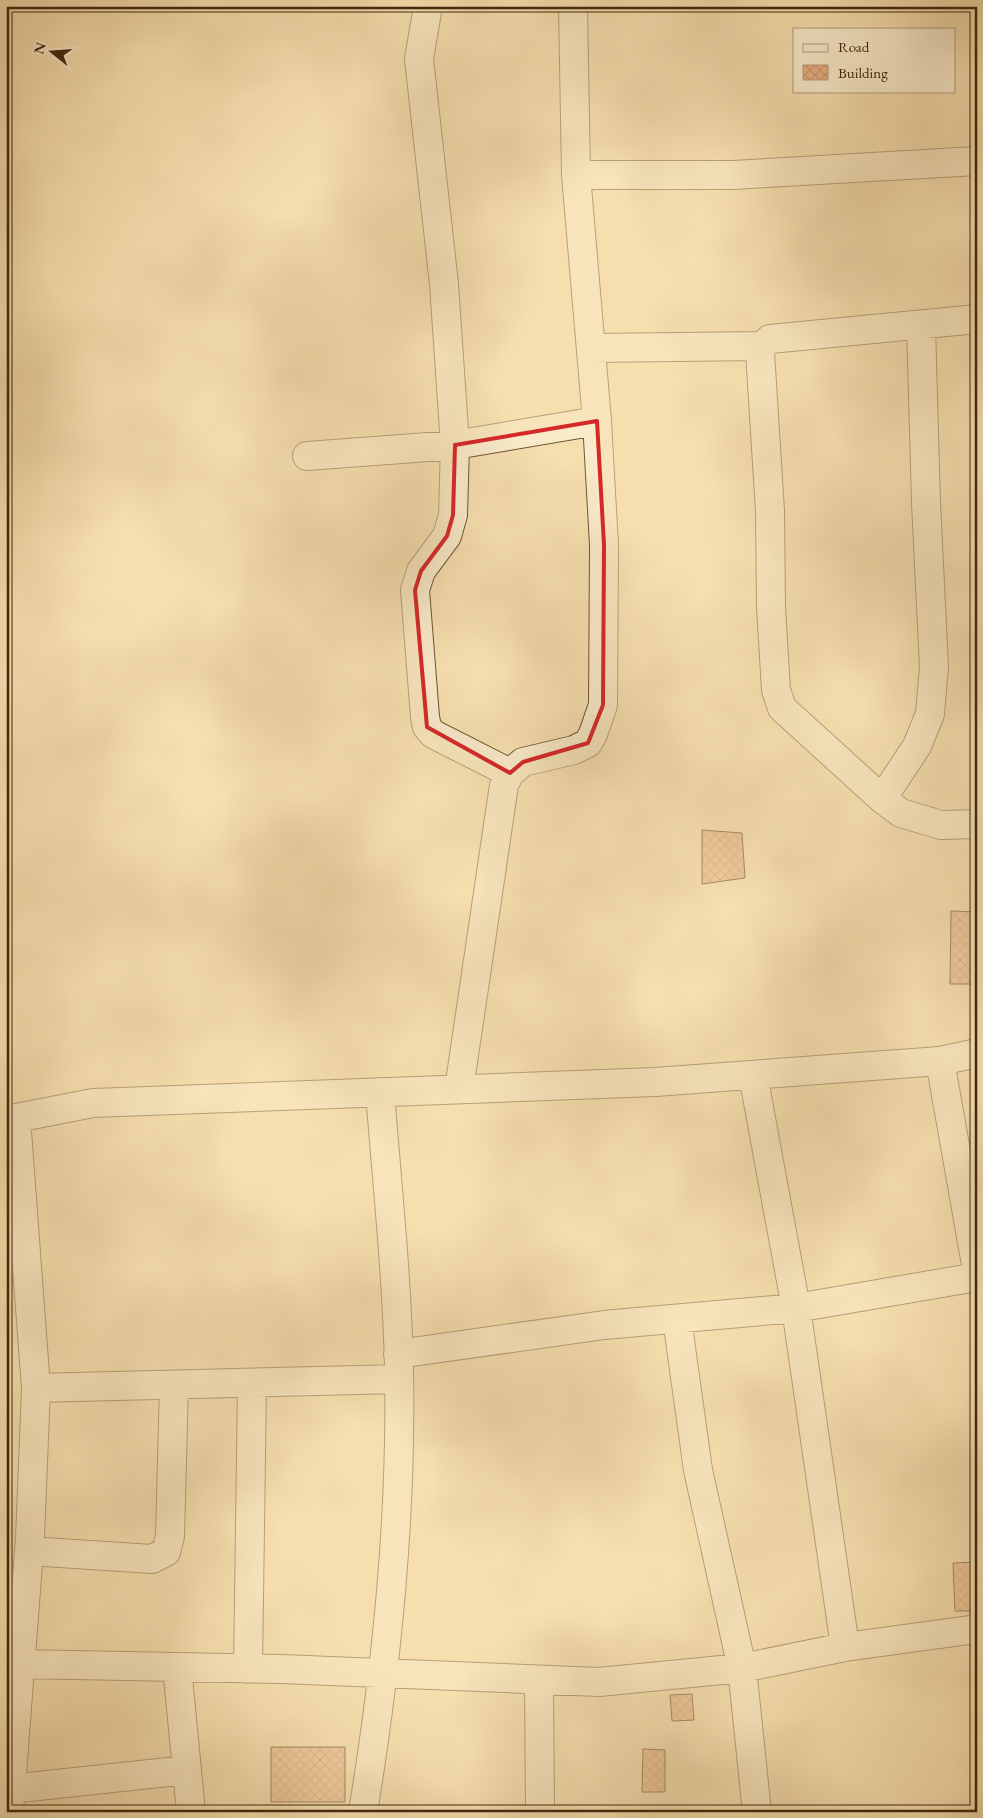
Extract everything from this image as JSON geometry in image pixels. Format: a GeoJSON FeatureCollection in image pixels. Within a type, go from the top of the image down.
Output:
{"type":"FeatureCollection","features":[{"type":"Feature","properties":{"kind":"street"},"geometry":{"type":"LineString","coordinates":[[428,6],[419,59],[444,284],[455,445],[453,515],[447,536],[421,570],[415,590],[425,717],[427,727],[433,734],[510,773]]}},
{"type":"Feature","properties":{"kind":"street"},"geometry":{"type":"LineString","coordinates":[[459,1089],[504,785],[510,773],[524,762],[574,750],[588,743],[603,705],[604,545],[597,421],[576,175],[573,6]]}},
{"type":"Feature","properties":{"kind":"street"},"geometry":{"type":"LineString","coordinates":[[576,175],[733,175],[977,161]]}},
{"type":"Feature","properties":{"kind":"street"},"geometry":{"type":"LineString","coordinates":[[977,318],[770,339],[762,346],[760,352],[770,511],[771,607],[776,690],[782,708],[882,799],[901,812],[940,825],[977,824]]}},
{"type":"Feature","properties":{"kind":"street"},"geometry":{"type":"LineString","coordinates":[[882,799],[917,746],[930,714],[931,705],[934,666],[926,503],[921,325]]}},
{"type":"Feature","properties":{"kind":"street"},"geometry":{"type":"LineString","coordinates":[[591,348],[762,346]]}},
{"type":"Feature","properties":{"kind":"street"},"geometry":{"type":"LineString","coordinates":[[307,456],[455,445],[597,421]]}},
{"type":"Feature","properties":{"kind":"street"},"geometry":{"type":"LineString","coordinates":[[187,1770],[9,1800],[29,1551],[36,1388],[11,1119],[93,1103],[655,1082],[940,1061],[977,1053]]}},
{"type":"Feature","properties":{"kind":"street"},"geometry":{"type":"LineString","coordinates":[[940,1061],[977,1268]]}},
{"type":"Feature","properties":{"kind":"street"},"geometry":{"type":"LineString","coordinates":[[753,1075],[796,1308],[845,1647]]}},
{"type":"Feature","properties":{"kind":"street"},"geometry":{"type":"LineString","coordinates":[[363,1812],[378,1722],[398,1496],[398,1313],[380,1092]]}},
{"type":"Feature","properties":{"kind":"street"},"geometry":{"type":"LineString","coordinates":[[36,1388],[252,1383],[398,1367],[604,1325],[796,1308],[977,1277]]}},
{"type":"Feature","properties":{"kind":"street"},"geometry":{"type":"LineString","coordinates":[[676,1319],[698,1470],[742,1668],[757,1812]]}},
{"type":"Feature","properties":{"kind":"street"},"geometry":{"type":"LineString","coordinates":[[248,1669],[252,1383]]}},
{"type":"Feature","properties":{"kind":"street"},"geometry":{"type":"LineString","coordinates":[[29,1551],[152,1559],[166,1552],[170,1536],[174,1385]]}},
{"type":"Feature","properties":{"kind":"street"},"geometry":{"type":"LineString","coordinates":[[20,1664],[382,1673],[600,1682],[742,1668],[845,1647],[977,1629]]}},
{"type":"Feature","properties":{"kind":"street"},"geometry":{"type":"LineString","coordinates":[[177,1667],[191,1812]]}},
{"type":"Feature","properties":{"kind":"street"},"geometry":{"type":"LineString","coordinates":[[539,1680],[540,1812]]}},
{"type":"Feature","properties":{"kind":"highlighted area"},"geometry":{"type":"Polygon","coordinates":[[[597,421],[604,545],[603,705],[588,743],[523,762],[510,773],[427,727],[415,590],[421,571],[447,536],[453,515],[455,445],[597,421]]]}},
{"type":"Feature","properties":{"kind":"building"},"geometry":{"type":"Polygon","coordinates":[[[702,830],[742,833],[745,878],[702,884],[702,830]]]}},
{"type":"Feature","properties":{"kind":"building"},"geometry":{"type":"Polygon","coordinates":[[[951,911],[977,912],[977,934],[972,934],[972,984],[950,984],[951,911]]]}},
{"type":"Feature","properties":{"kind":"building"},"geometry":{"type":"Polygon","coordinates":[[[977,1562],[977,1611],[955,1611],[953,1563],[977,1562]]]}},
{"type":"Feature","properties":{"kind":"building"},"geometry":{"type":"Polygon","coordinates":[[[692,1694],[694,1720],[672,1721],[670,1695],[692,1694]]]}},
{"type":"Feature","properties":{"kind":"building"},"geometry":{"type":"Polygon","coordinates":[[[271,1747],[345,1747],[345,1802],[271,1802],[271,1747]]]}},
{"type":"Feature","properties":{"kind":"building"},"geometry":{"type":"Polygon","coordinates":[[[643,1749],[665,1750],[665,1792],[642,1792],[643,1749]]]}}]}
